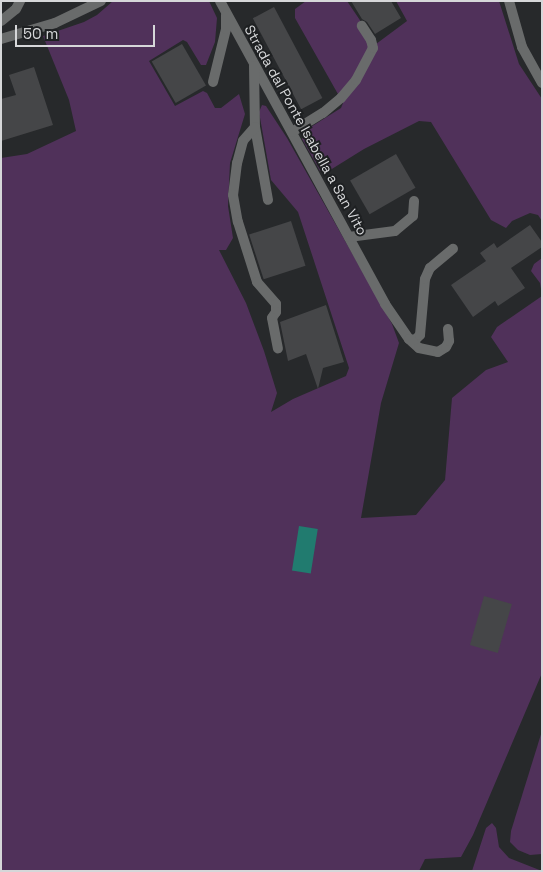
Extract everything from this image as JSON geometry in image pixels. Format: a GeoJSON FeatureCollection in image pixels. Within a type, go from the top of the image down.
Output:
{"type":"FeatureCollection","features":[{"type":"Feature","properties":{"kind":"street"},"geometry":{"type":"LineString","coordinates":[[1,21],[16,9],[20,1]]}},
{"type":"Feature","properties":{"kind":"street"},"geometry":{"type":"LineString","coordinates":[[1,39],[55,23],[78,14],[101,1]]}},
{"type":"Feature","properties":{"kind":"street","name":"Strada dal Ponte Isabella a San Vito"},"geometry":{"type":"LineString","coordinates":[[220,1],[385,304],[410,339]]}},
{"type":"Feature","properties":{"kind":"street"},"geometry":{"type":"LineString","coordinates":[[509,1],[522,47],[542,83]]}},
{"type":"Feature","properties":{"kind":"street"},"geometry":{"type":"LineString","coordinates":[[213,82],[226,29],[226,14]]}},
{"type":"Feature","properties":{"kind":"street"},"geometry":{"type":"LineString","coordinates":[[292,132],[323,113],[341,98],[356,80],[373,48],[371,40],[362,26]]}},
{"type":"Feature","properties":{"kind":"street"},"geometry":{"type":"LineString","coordinates":[[254,65],[255,127],[268,200]]}},
{"type":"Feature","properties":{"kind":"street"},"geometry":{"type":"LineString","coordinates":[[255,127],[243,141],[237,163],[233,195],[238,222],[257,282],[276,304],[276,312],[272,318],[278,348]]}},
{"type":"Feature","properties":{"kind":"street"},"geometry":{"type":"LineString","coordinates":[[350,237],[395,231],[413,216],[414,202]]}},
{"type":"Feature","properties":{"kind":"street"},"geometry":{"type":"LineString","coordinates":[[410,339],[415,340],[420,336],[425,279],[430,268],[453,249]]}},
{"type":"Feature","properties":{"kind":"street"},"geometry":{"type":"LineString","coordinates":[[410,339],[419,348],[438,352],[446,347],[449,341],[448,329]]}},
{"type":"Feature","properties":{"kind":"shaded area"},"geometry":{"type":"Polygon","coordinates":[[[113,1],[209,1],[217,18],[215,42],[206,65],[201,65],[187,42],[183,40],[149,61],[175,106],[203,91],[207,93],[215,108],[221,108],[239,94],[245,114],[230,163],[228,206],[233,238],[226,250],[219,250],[246,303],[264,351],[277,393],[271,412],[293,399],[346,376],[349,368],[298,212],[271,180],[259,112],[262,105],[266,106],[287,138],[392,324],[399,343],[381,403],[361,518],[416,515],[445,480],[452,398],[486,370],[508,362],[491,337],[497,327],[542,296],[542,673],[473,835],[461,857],[425,859],[419,871],[1,871],[1,158],[27,154],[76,131],[69,100],[43,36],[84,22],[97,15],[113,1]]]}},
{"type":"Feature","properties":{"kind":"shaded area"},"geometry":{"type":"Polygon","coordinates":[[[306,1],[347,1],[376,44],[407,21],[396,1],[499,1],[519,64],[542,99],[542,221],[538,215],[530,213],[512,221],[506,228],[491,220],[431,122],[419,121],[364,149],[327,172],[320,171],[302,139],[306,130],[341,108],[343,103],[295,18],[295,9],[306,1]]]}},
{"type":"Feature","properties":{"kind":"shaded area"},"geometry":{"type":"Polygon","coordinates":[[[542,258],[542,295],[540,283],[531,271],[534,264],[542,258]]]}},
{"type":"Feature","properties":{"kind":"shaded area"},"geometry":{"type":"Polygon","coordinates":[[[299,526],[318,529],[311,573],[292,570],[299,526]]]}},
{"type":"Feature","properties":{"kind":"shaded area"},"geometry":{"type":"Polygon","coordinates":[[[542,731],[542,854],[530,855],[518,850],[510,842],[511,831],[542,731]]]}},
{"type":"Feature","properties":{"kind":"shaded area"},"geometry":{"type":"Polygon","coordinates":[[[492,823],[496,828],[499,847],[509,858],[542,871],[472,871],[486,828],[492,823]]]}},
{"type":"Feature","properties":{"kind":"building"},"geometry":{"type":"Polygon","coordinates":[[[351,1],[391,1],[401,18],[375,34],[367,22],[362,19],[351,1]]]}},
{"type":"Feature","properties":{"kind":"building"},"geometry":{"type":"Polygon","coordinates":[[[274,7],[322,98],[301,109],[253,18],[274,7]]]}},
{"type":"Feature","properties":{"kind":"building"},"geometry":{"type":"Polygon","coordinates":[[[182,44],[206,86],[176,103],[152,62],[182,44]]]}},
{"type":"Feature","properties":{"kind":"building"},"geometry":{"type":"Polygon","coordinates":[[[34,67],[53,125],[1,141],[1,99],[16,95],[9,75],[34,67]]]}},
{"type":"Feature","properties":{"kind":"building"},"geometry":{"type":"Polygon","coordinates":[[[396,154],[416,188],[370,214],[350,181],[396,154]]]}},
{"type":"Feature","properties":{"kind":"building"},"geometry":{"type":"Polygon","coordinates":[[[291,221],[306,266],[264,279],[249,235],[291,221]]]}},
{"type":"Feature","properties":{"kind":"building"},"geometry":{"type":"Polygon","coordinates":[[[530,225],[542,242],[542,247],[511,268],[525,288],[498,306],[495,301],[473,317],[451,285],[486,261],[480,253],[494,243],[497,248],[530,225]]]}},
{"type":"Feature","properties":{"kind":"building"},"geometry":{"type":"Polygon","coordinates":[[[326,305],[344,362],[323,368],[318,389],[306,354],[288,361],[280,322],[326,305]]]}},
{"type":"Feature","properties":{"kind":"building"},"geometry":{"type":"Polygon","coordinates":[[[484,596],[512,604],[498,653],[470,645],[484,596]]]}}]}
